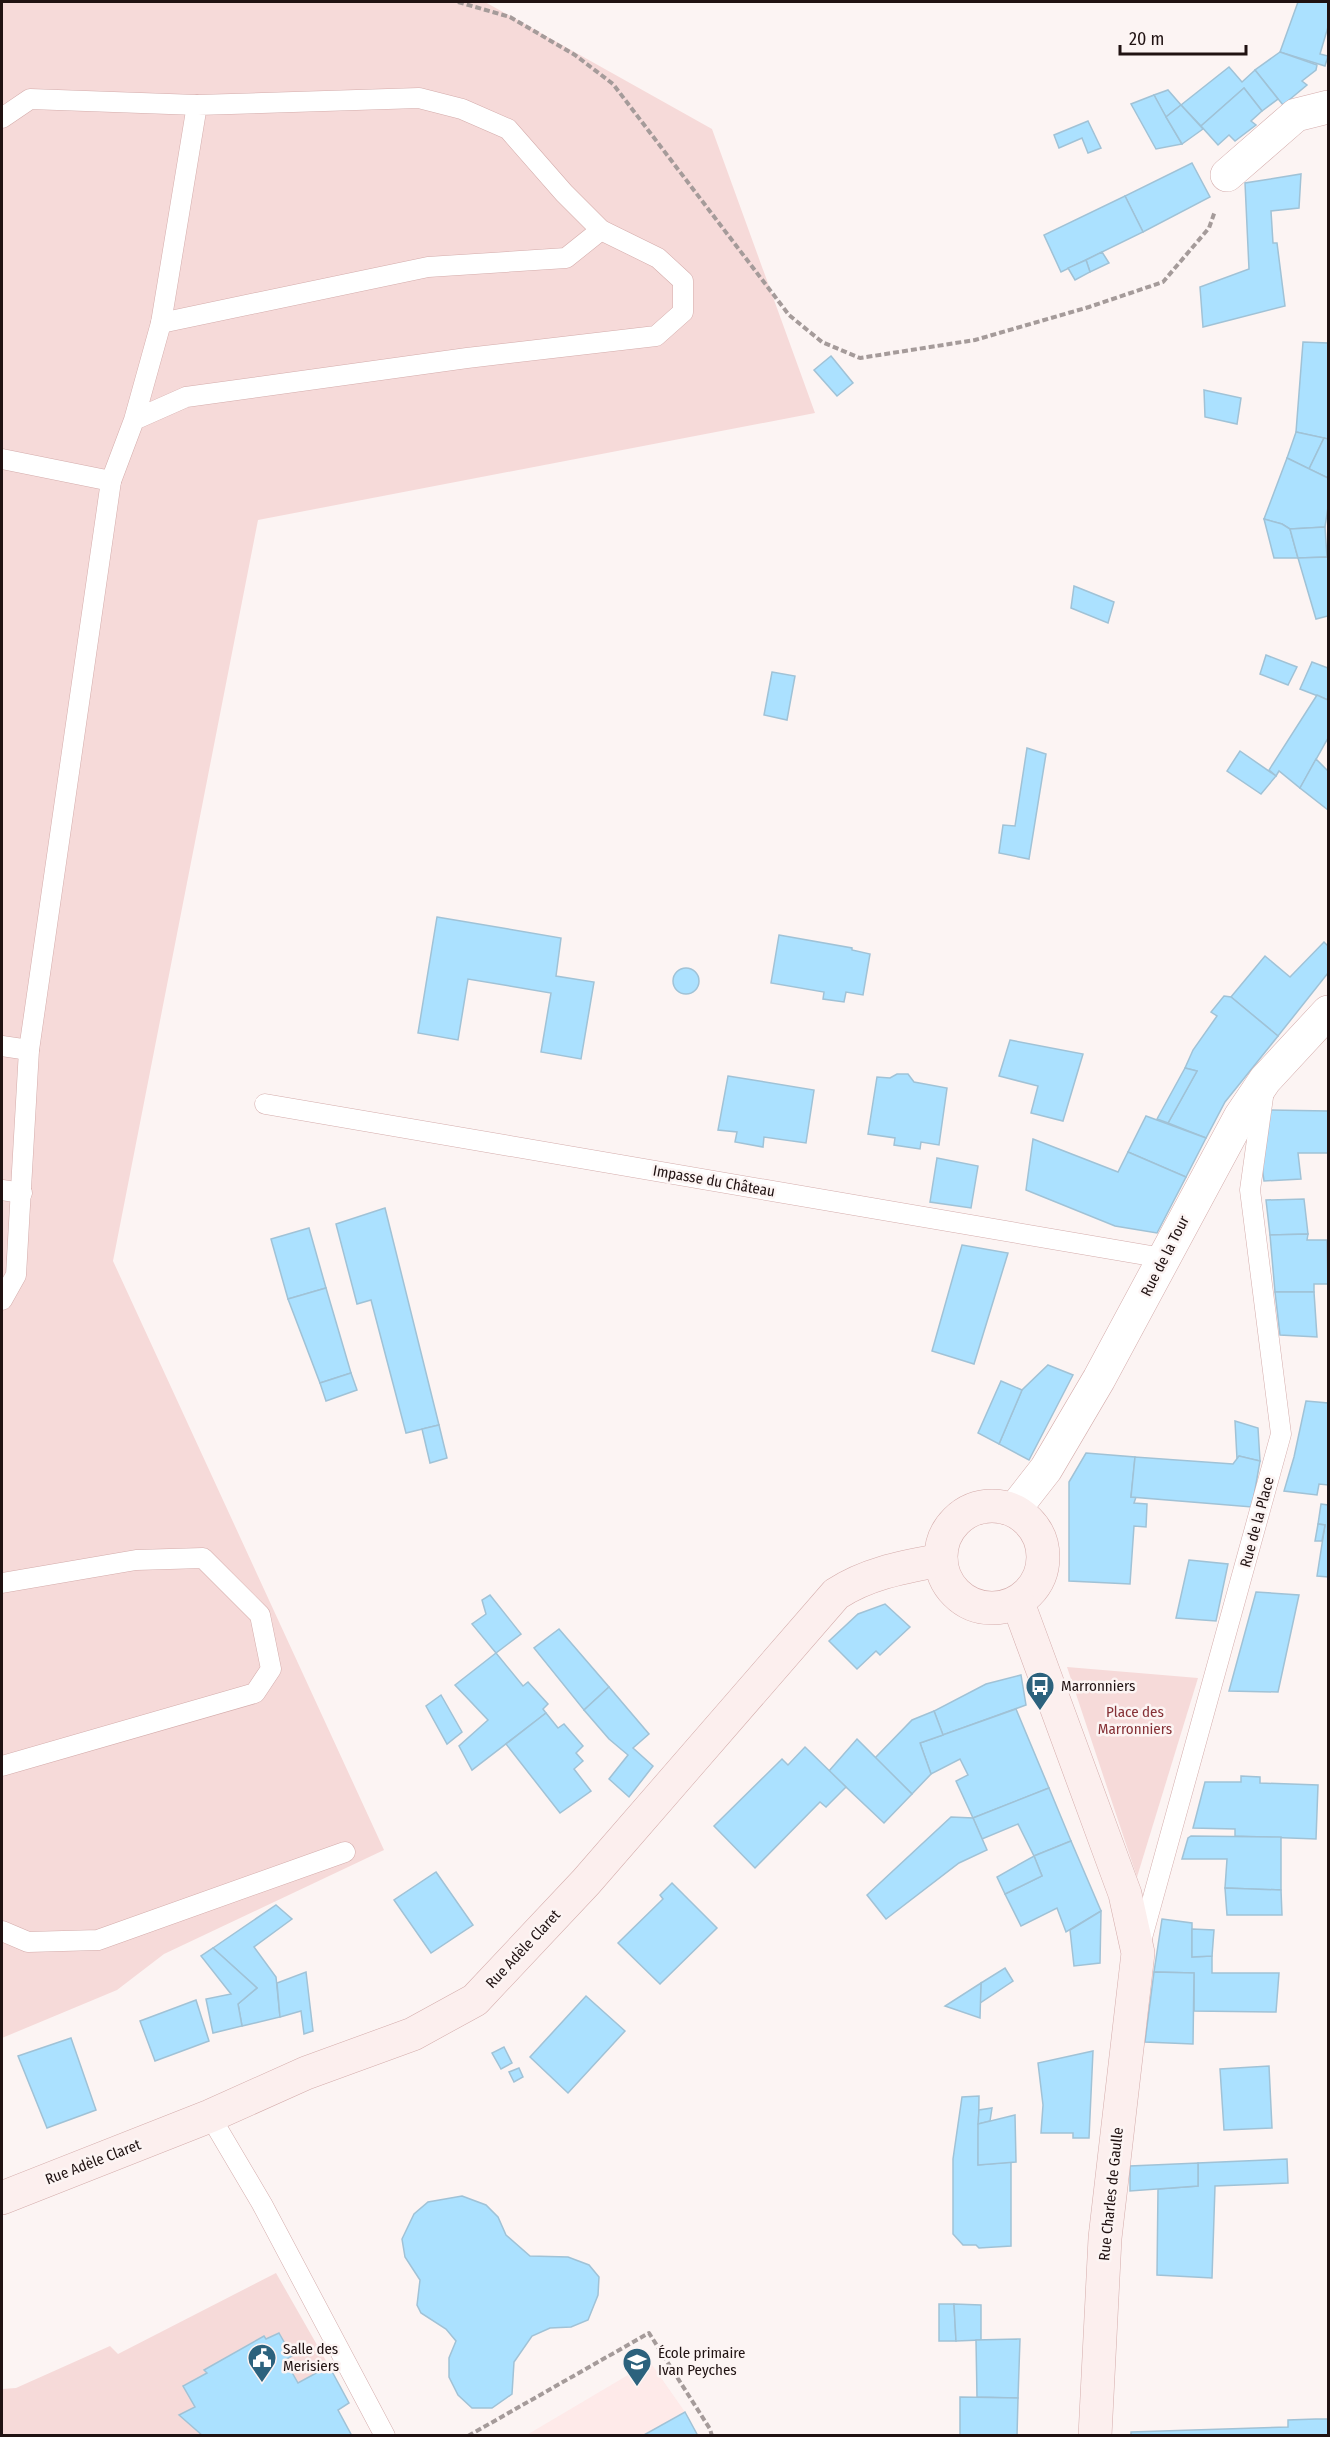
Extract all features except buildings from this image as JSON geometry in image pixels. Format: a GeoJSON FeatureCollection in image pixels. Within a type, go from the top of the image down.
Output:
{"type":"FeatureCollection","features":[{"type":"Feature","properties":{"kind":"street"},"geometry":{"type":"LineString","coordinates":[[1227,175],[1296,114],[1329,107]]}},
{"type":"Feature","properties":{"kind":"street","name":"Rue de la Tour"},"geometry":{"type":"LineString","coordinates":[[1014,1510],[1046,1469],[1142,1302],[1163,1258],[1240,1117],[1265,1080],[1329,1012]]}},
{"type":"Feature","properties":{"kind":"street"},"geometry":{"type":"LineString","coordinates":[[984,1506],[1000,1506],[1014,1510],[1030,1521],[1040,1537],[1044,1555],[1042,1574],[1032,1591],[1018,1603],[995,1609],[973,1605],[954,1592],[943,1572],[942,1545],[948,1531],[957,1519],[984,1506]]}},
{"type":"Feature","properties":{"kind":"street","name":"Rue Adèle Claret"},"geometry":{"type":"LineString","coordinates":[[2,2198],[210,2116],[306,2073],[414,2034],[475,2000],[586,1881],[837,1594],[855,1582],[899,1568],[941,1560]]}},
{"type":"Feature","properties":{"kind":"street"},"geometry":{"type":"LineString","coordinates":[[1018,1603],[1125,1894],[1138,1953]]}},
{"type":"Feature","properties":{"kind":"street","name":"Rue Charles de Gaulle"},"geometry":{"type":"LineString","coordinates":[[1095,2436],[1105,2238],[1138,1953]]}},
{"type":"Feature","properties":{"kind":"lane"},"geometry":{"type":"LineString","coordinates":[[2,117],[30,99],[197,105],[419,98],[462,109],[508,129],[564,193],[601,230],[658,258],[683,281],[683,312],[656,336],[467,358],[186,398],[134,420]]}},
{"type":"Feature","properties":{"kind":"lane"},"geometry":{"type":"LineString","coordinates":[[2,1300],[16,1275],[29,1050],[111,481],[134,420],[161,323],[197,105]]}},
{"type":"Feature","properties":{"kind":"lane"},"geometry":{"type":"LineString","coordinates":[[161,323],[428,267],[566,258],[601,230]]}},
{"type":"Feature","properties":{"kind":"lane"},"geometry":{"type":"LineString","coordinates":[[2,459],[111,481]]}},
{"type":"Feature","properties":{"kind":"lane"},"geometry":{"type":"LineString","coordinates":[[2,1046],[29,1050]]}},
{"type":"Feature","properties":{"kind":"lane","name":"Rue de la Place"},"geometry":{"type":"LineString","coordinates":[[1138,1953],[1281,1434],[1250,1190],[1265,1080]]}},
{"type":"Feature","properties":{"kind":"lane","name":"Impasse du Château"},"geometry":{"type":"LineString","coordinates":[[266,1104],[1163,1258]]}},
{"type":"Feature","properties":{"kind":"lane"},"geometry":{"type":"LineString","coordinates":[[2,1190],[22,1192]]}},
{"type":"Feature","properties":{"kind":"lane"},"geometry":{"type":"LineString","coordinates":[[2,1583],[136,1560],[203,1558],[260,1615],[271,1669],[255,1693],[2,1766]]}},
{"type":"Feature","properties":{"kind":"lane"},"geometry":{"type":"LineString","coordinates":[[2,1931],[28,1942],[98,1941],[345,1852]]}},
{"type":"Feature","properties":{"kind":"lane"},"geometry":{"type":"LineString","coordinates":[[210,2116],[262,2204],[385,2436]]}},
{"type":"Feature","properties":{"kind":"path"},"geometry":{"type":"LineString","coordinates":[[458,2],[510,17],[575,55],[613,84],[789,315],[822,342],[860,358],[975,340],[1089,307],[1163,282],[1209,228],[1227,175]]}},
{"type":"Feature","properties":{"kind":"path"},"geometry":{"type":"LineString","coordinates":[[468,2436],[649,2333],[710,2429],[712,2436]]}},
{"type":"Feature","properties":{"kind":"shaded area","name":"École primaire Ivan Peyches"},"geometry":{"type":"Polygon","coordinates":[[[650,2362],[685,2412],[698,2436],[525,2436],[650,2362]]]}},
{"type":"Feature","properties":{"kind":"green space"},"geometry":{"type":"Polygon","coordinates":[[[2,2],[485,2],[712,129],[815,413],[258,520],[113,1261],[384,1850],[164,1954],[117,1990],[2,2038],[2,2]]]}},
{"type":"Feature","properties":{"kind":"green space","name":"Place des Marronniers"},"geometry":{"type":"Polygon","coordinates":[[[1067,1667],[1198,1678],[1137,1877],[1067,1667]]]}},
{"type":"Feature","properties":{"kind":"green space"},"geometry":{"type":"Polygon","coordinates":[[[276,2273],[329,2366],[298,2383],[285,2360],[292,2355],[278,2333],[266,2339],[264,2337],[205,2370],[207,2373],[184,2385],[195,2407],[180,2415],[203,2435],[2,2436],[2,2389],[16,2388],[110,2346],[118,2354],[276,2273]]]}},
{"type":"Feature","properties":{"kind":"place","name":"Marronniers"},"geometry":{"type":"Point","coordinates":[1040,1712]}},
{"type":"Feature","properties":{"kind":"place","name":"Salle des Merisiers"},"geometry":{"type":"Point","coordinates":[262,2384]}},
{"type":"Feature","properties":{"kind":"place","name":"École primaire Ivan Peyches"},"geometry":{"type":"Point","coordinates":[637,2388]}}]}
